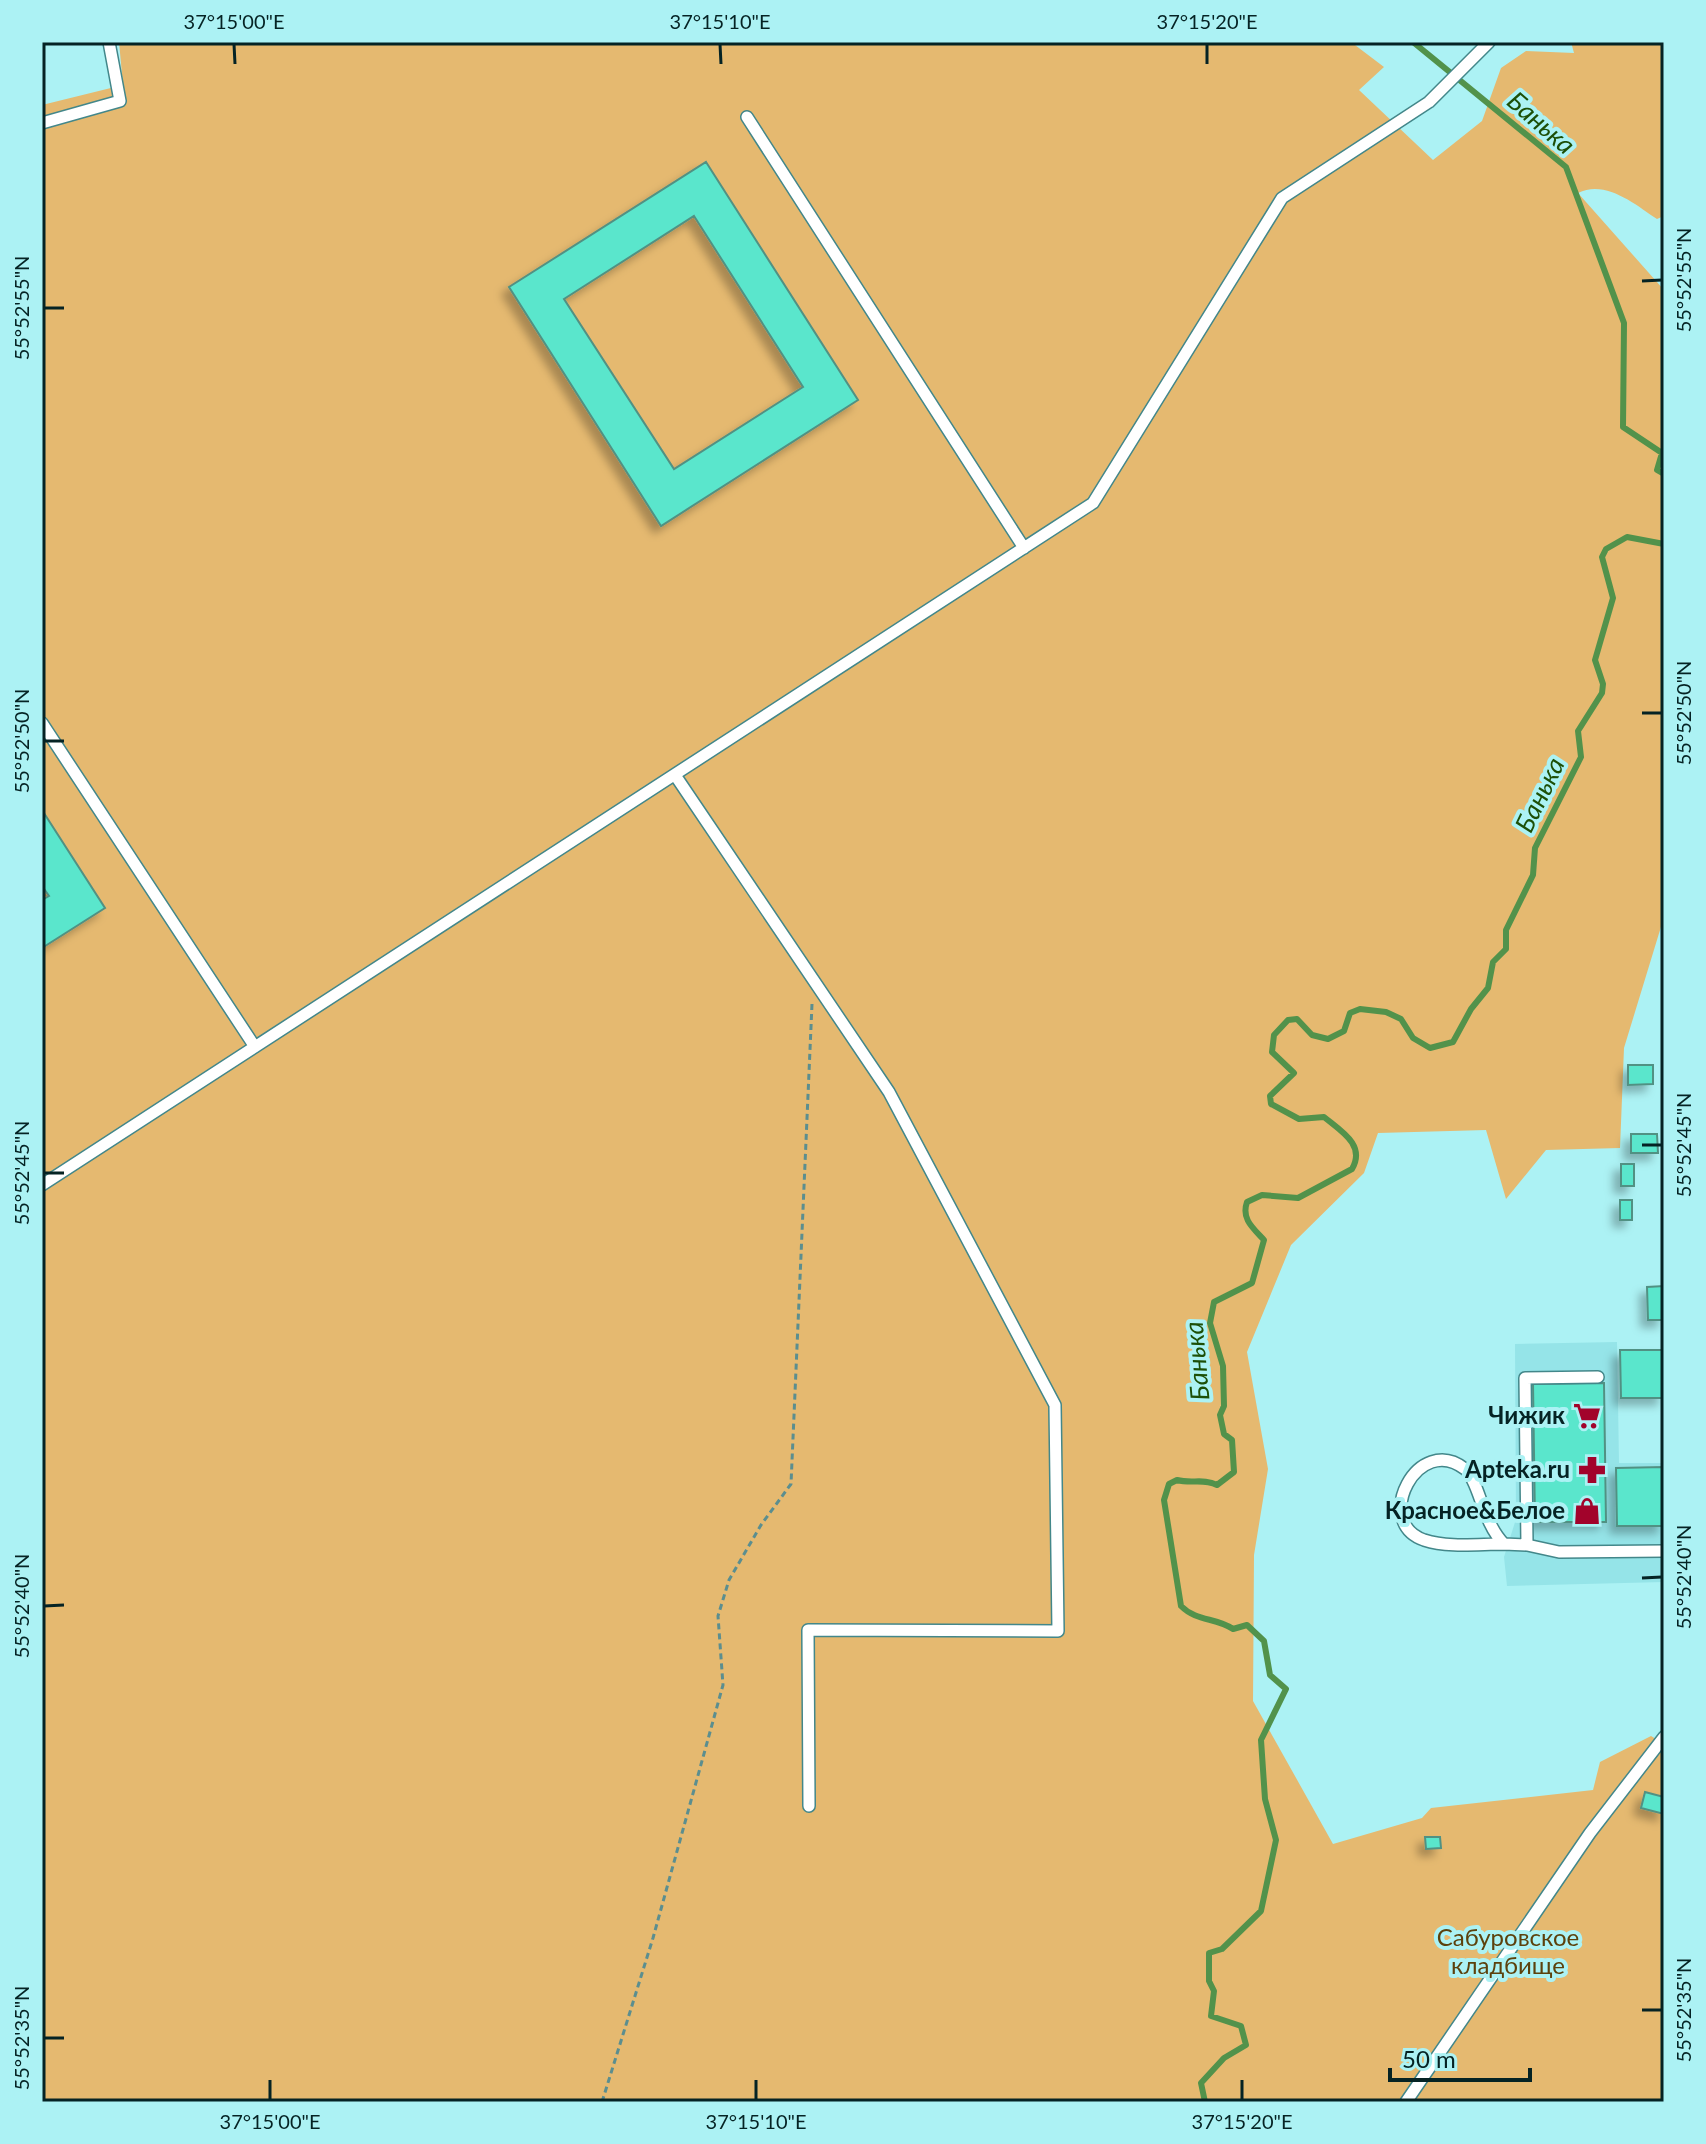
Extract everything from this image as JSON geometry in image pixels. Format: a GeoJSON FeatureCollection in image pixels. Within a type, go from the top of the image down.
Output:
{"type":"FeatureCollection","features":[{"type":"Feature","properties":{"kind":"lane"},"geometry":{"type":"LineString","coordinates":[[42,123],[120,101],[109,42]]}},
{"type":"Feature","properties":{"kind":"lane"},"geometry":{"type":"LineString","coordinates":[[42,1185],[1093,503],[1282,198],[1429,102],[1489,42]]}},
{"type":"Feature","properties":{"kind":"lane"},"geometry":{"type":"LineString","coordinates":[[747,117],[1024,548]]}},
{"type":"Feature","properties":{"kind":"lane"},"geometry":{"type":"LineString","coordinates":[[42,723],[255,1047]]}},
{"type":"Feature","properties":{"kind":"lane"},"geometry":{"type":"LineString","coordinates":[[675,775],[889,1092],[1055,1405],[1058,1631],[808,1630],[809,1806]]}},
{"type":"Feature","properties":{"kind":"lane"},"geometry":{"type":"LineString","coordinates":[[1527,1545],[1525,1378],[1598,1377]]}},
{"type":"Feature","properties":{"kind":"lane"},"geometry":{"type":"LineString","coordinates":[[1504,1544],[1491,1530],[1475,1482],[1466,1469],[1451,1462],[1435,1462],[1420,1466],[1410,1475],[1401,1498],[1402,1514],[1409,1529],[1421,1539],[1448,1544],[1527,1545],[1559,1552],[1664,1551]]}},
{"type":"Feature","properties":{"kind":"lane"},"geometry":{"type":"LineString","coordinates":[[1406,2102],[1590,1833],[1664,1737]]}},
{"type":"Feature","properties":{"kind":"path"},"geometry":{"type":"LineString","coordinates":[[602,2102],[649,1950],[723,1685],[718,1616],[729,1580],[761,1525],[791,1484],[813,979]]}},
{"type":"Feature","properties":{"kind":"shaded area"},"geometry":{"type":"Polygon","coordinates":[[[1617,1342],[1619,1463],[1664,1463],[1664,1582],[1507,1586],[1504,1557],[1516,1519],[1515,1344],[1617,1342]]]}},
{"type":"Feature","properties":{"kind":"green space","name":"Сабуровское кладбище"},"geometry":{"type":"Polygon","coordinates":[[[119,42],[1351,42],[1384,67],[1359,90],[1433,160],[1482,121],[1501,68],[1526,51],[1574,53],[1571,42],[1664,42],[1664,216],[1657,219],[1609,191],[1588,189],[1578,193],[1664,290],[1664,917],[1624,1048],[1620,1148],[1546,1150],[1506,1199],[1486,1130],[1378,1133],[1364,1173],[1291,1245],[1247,1352],[1268,1469],[1254,1555],[1253,1701],[1333,1844],[1422,1818],[1431,1808],[1593,1790],[1600,1762],[1651,1736],[1664,1744],[1664,2102],[42,2102],[42,105],[123,85],[119,42]]]}},
{"type":"Feature","properties":{"kind":"building"},"geometry":{"type":"Polygon","coordinates":[[[706,162],[858,400],[661,526],[509,287],[706,162]],[[694,216],[564,299],[674,469],[803,387],[694,216]]]}},
{"type":"Feature","properties":{"kind":"building"},"geometry":{"type":"Polygon","coordinates":[[[42,810],[105,908],[42,948],[42,900],[49,896],[42,886],[42,810]]]}},
{"type":"Feature","properties":{"kind":"building"},"geometry":{"type":"Polygon","coordinates":[[[1628,1065],[1653,1065],[1653,1084],[1628,1085],[1628,1065]]]}},
{"type":"Feature","properties":{"kind":"building"},"geometry":{"type":"Polygon","coordinates":[[[1631,1134],[1657,1134],[1658,1153],[1631,1153],[1631,1134]]]}},
{"type":"Feature","properties":{"kind":"building"},"geometry":{"type":"Polygon","coordinates":[[[1621,1164],[1634,1164],[1634,1186],[1621,1186],[1621,1164]]]}},
{"type":"Feature","properties":{"kind":"building"},"geometry":{"type":"Polygon","coordinates":[[[1620,1200],[1632,1200],[1632,1220],[1620,1220],[1620,1200]]]}},
{"type":"Feature","properties":{"kind":"building"},"geometry":{"type":"Polygon","coordinates":[[[1664,1286],[1664,1320],[1648,1320],[1647,1287],[1664,1286]]]}},
{"type":"Feature","properties":{"kind":"building"},"geometry":{"type":"Polygon","coordinates":[[[1620,1350],[1664,1350],[1664,1398],[1621,1398],[1620,1350]]]}},
{"type":"Feature","properties":{"kind":"building"},"geometry":{"type":"Polygon","coordinates":[[[1604,1383],[1606,1522],[1535,1522],[1533,1384],[1604,1383]]]}},
{"type":"Feature","properties":{"kind":"building"},"geometry":{"type":"Polygon","coordinates":[[[1664,1467],[1664,1526],[1617,1526],[1616,1468],[1664,1467]]]}},
{"type":"Feature","properties":{"kind":"building"},"geometry":{"type":"Polygon","coordinates":[[[1645,1792],[1664,1797],[1664,1814],[1641,1808],[1645,1792]]]}},
{"type":"Feature","properties":{"kind":"building"},"geometry":{"type":"Polygon","coordinates":[[[1425,1837],[1440,1837],[1441,1848],[1426,1849],[1425,1837]]]}},
{"type":"Feature","properties":{"kind":"waterway","name":"Банька"},"geometry":{"type":"LineString","coordinates":[[1413,42],[1566,167],[1624,323],[1623,427],[1662,453],[1657,470],[1664,474]]}},
{"type":"Feature","properties":{"kind":"waterway","name":"Банька"},"geometry":{"type":"LineString","coordinates":[[1205,2102],[1201,2083],[1224,2058],[1246,2045],[1241,2026],[1211,2016],[1214,1991],[1209,1981],[1209,1953],[1222,1949],[1261,1911],[1276,1840],[1265,1799],[1261,1740],[1286,1689],[1270,1675],[1264,1641],[1247,1625],[1233,1629],[1193,1615],[1181,1606],[1164,1500],[1169,1484],[1177,1480],[1217,1485],[1234,1472],[1232,1440],[1224,1434],[1220,1415],[1224,1406],[1223,1366],[1210,1323],[1214,1302],[1252,1283],[1264,1240],[1247,1218],[1247,1202],[1262,1195],[1298,1198],[1352,1169],[1356,1160],[1350,1139],[1324,1117],[1299,1119],[1271,1104],[1270,1096],[1294,1073],[1272,1052],[1274,1035],[1288,1020],[1297,1019],[1312,1035],[1328,1039],[1344,1031],[1350,1013],[1360,1009],[1386,1012],[1401,1019],[1413,1038],[1430,1048],[1453,1042],[1471,1009],[1488,988],[1493,962],[1506,949],[1506,930],[1533,875],[1535,848],[1581,757],[1578,731],[1602,693],[1603,684],[1595,660],[1613,598],[1602,557],[1606,549],[1627,537],[1664,544]]}},
{"type":"Feature","properties":{"kind":"place","name":"Чижик"},"geometry":{"type":"Point","coordinates":[1587,1416]}},
{"type":"Feature","properties":{"kind":"place","name":"Apteka.ru"},"geometry":{"type":"Point","coordinates":[1592,1470]}},
{"type":"Feature","properties":{"kind":"place","name":"Красное&Белое"},"geometry":{"type":"Point","coordinates":[1587,1511]}}]}
